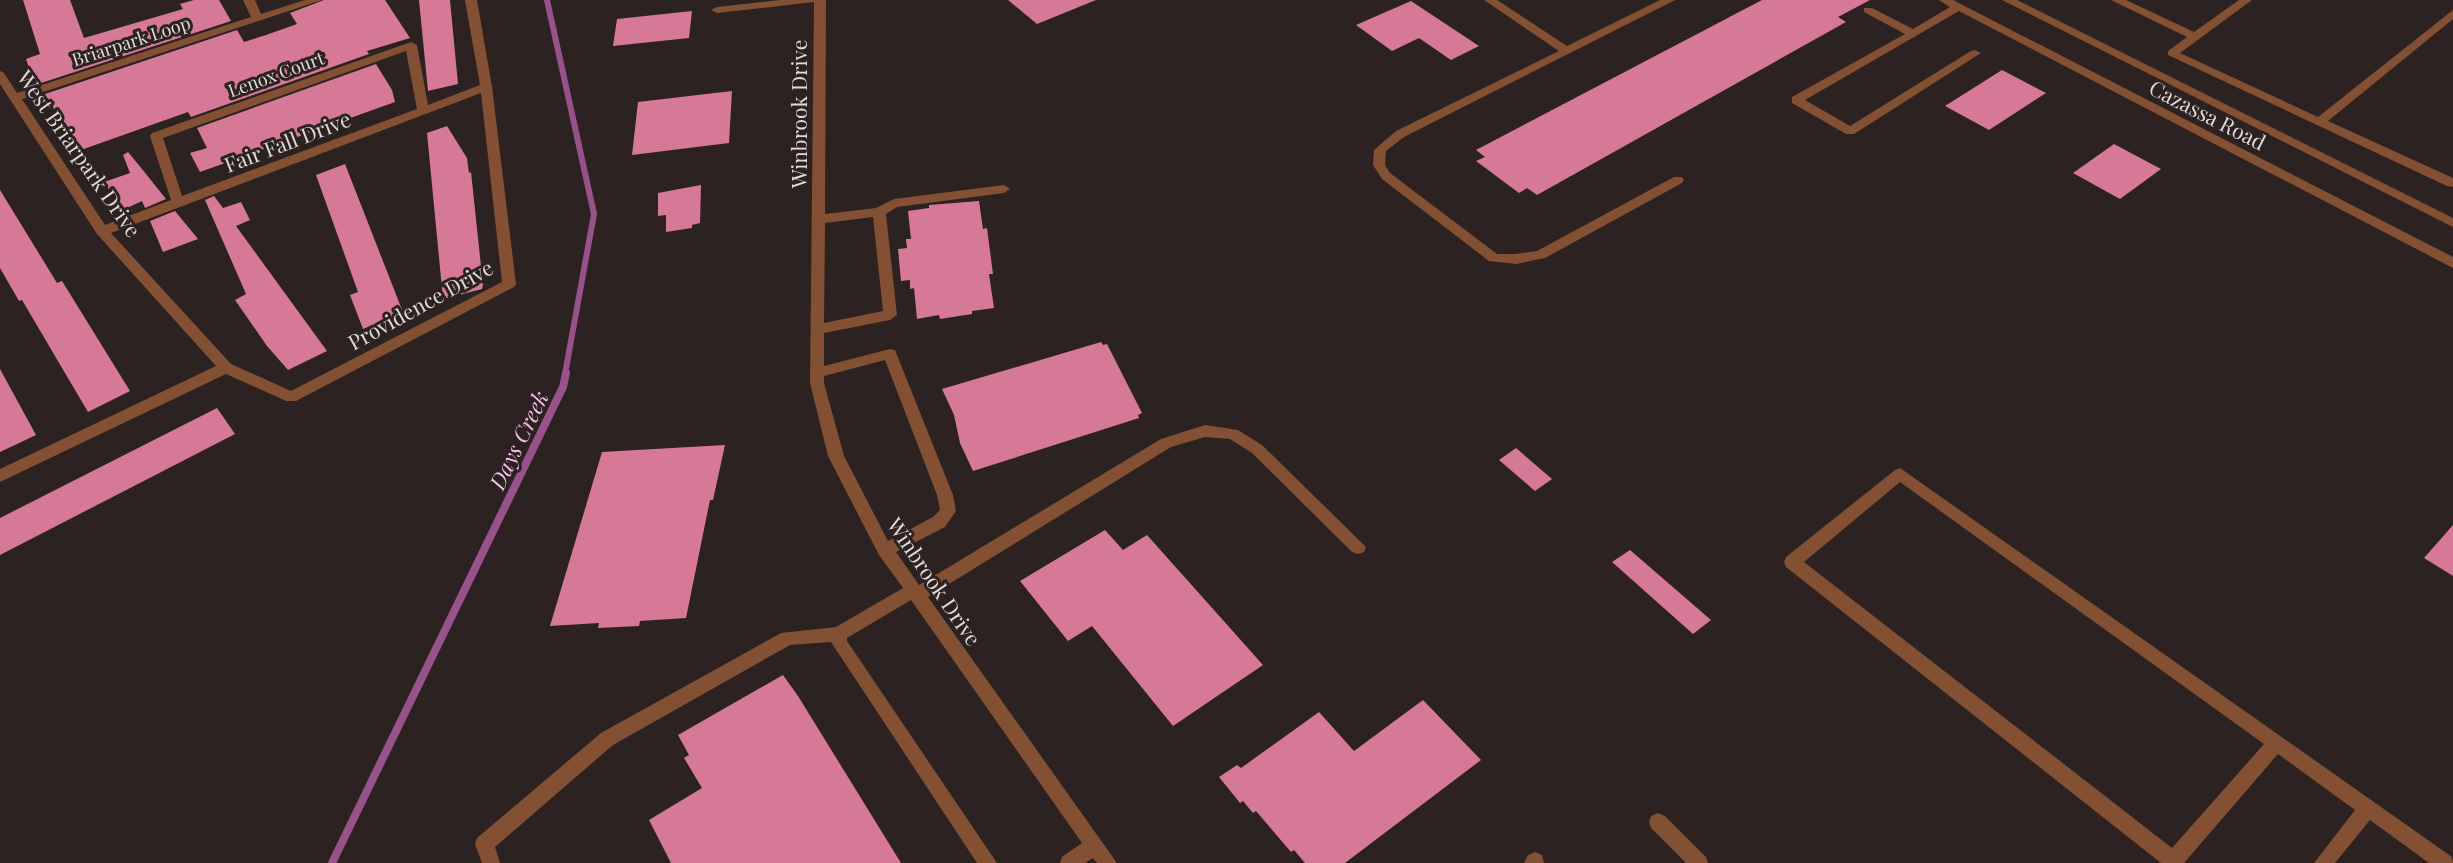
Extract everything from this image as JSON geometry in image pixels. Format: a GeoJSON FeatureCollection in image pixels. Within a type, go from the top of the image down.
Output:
{"type":"FeatureCollection","features":[{"type":"Feature","properties":{"kind":"street"},"geometry":{"type":"LineString","coordinates":[[249,0],[257,19]]}},
{"type":"Feature","properties":{"kind":"street","name":"Briarpark Loop"},"geometry":{"type":"LineString","coordinates":[[16,97],[316,0]]}},
{"type":"Feature","properties":{"kind":"street","name":"Providence Drive"},"geometry":{"type":"LineString","coordinates":[[226,368],[291,397],[509,284],[486,87],[471,0]]}},
{"type":"Feature","properties":{"kind":"street"},"geometry":{"type":"LineString","coordinates":[[717,10],[811,0]]}},
{"type":"Feature","properties":{"kind":"street","name":"Winbrook Drive"},"geometry":{"type":"LineString","coordinates":[[820,0],[817,382],[836,456],[885,550],[1108,863]]}},
{"type":"Feature","properties":{"kind":"street"},"geometry":{"type":"LineString","coordinates":[[1490,0],[1567,51]]}},
{"type":"Feature","properties":{"kind":"street"},"geometry":{"type":"LineString","coordinates":[[1669,0],[1400,134],[1380,150],[1379,165],[1386,176],[1494,258],[1516,259],[1540,255],[1678,180]]}},
{"type":"Feature","properties":{"kind":"street","name":"Cazassa Road"},"geometry":{"type":"LineString","coordinates":[[1945,0],[2453,263]]}},
{"type":"Feature","properties":{"kind":"street"},"geometry":{"type":"LineString","coordinates":[[2008,0],[2453,223]]}},
{"type":"Feature","properties":{"kind":"street"},"geometry":{"type":"LineString","coordinates":[[2117,0],[2195,37]]}},
{"type":"Feature","properties":{"kind":"street"},"geometry":{"type":"LineString","coordinates":[[2246,0],[2172,53],[2318,123],[2453,182]]}},
{"type":"Feature","properties":{"kind":"street"},"geometry":{"type":"LineString","coordinates":[[1958,7],[1796,99],[1850,131],[1975,53]]}},
{"type":"Feature","properties":{"kind":"street"},"geometry":{"type":"LineString","coordinates":[[1868,10],[1913,34]]}},
{"type":"Feature","properties":{"kind":"street"},"geometry":{"type":"LineString","coordinates":[[2318,123],[2453,13]]}},
{"type":"Feature","properties":{"kind":"street","name":"Lenox Court"},"geometry":{"type":"LineString","coordinates":[[178,202],[156,136],[411,45],[423,111]]}},
{"type":"Feature","properties":{"kind":"street","name":"West Briarpark Drive"},"geometry":{"type":"LineString","coordinates":[[0,75],[102,231],[226,368]]}},
{"type":"Feature","properties":{"kind":"street","name":"Fair Fall Drive"},"geometry":{"type":"LineString","coordinates":[[102,231],[486,87]]}},
{"type":"Feature","properties":{"kind":"street"},"geometry":{"type":"LineString","coordinates":[[818,219],[879,212],[894,203],[1004,189]]}},
{"type":"Feature","properties":{"kind":"street"},"geometry":{"type":"LineString","coordinates":[[818,329],[890,315],[879,212]]}},
{"type":"Feature","properties":{"kind":"street"},"geometry":{"type":"LineString","coordinates":[[817,373],[890,354],[945,495],[948,511],[939,522],[885,550]]}},
{"type":"Feature","properties":{"kind":"street"},"geometry":{"type":"LineString","coordinates":[[0,476],[226,368]]}},
{"type":"Feature","properties":{"kind":"street"},"geometry":{"type":"LineString","coordinates":[[491,863],[484,844],[607,739],[787,638],[839,634],[915,592],[1166,443],[1205,431],[1233,434],[1257,449],[1358,547]]}},
{"type":"Feature","properties":{"kind":"street"},"geometry":{"type":"LineString","coordinates":[[2276,743],[2176,862],[1792,562],[1900,474],[2445,863]]}},
{"type":"Feature","properties":{"kind":"street"},"geometry":{"type":"LineString","coordinates":[[839,634],[839,643],[988,863]]}},
{"type":"Feature","properties":{"kind":"street"},"geometry":{"type":"LineString","coordinates":[[2323,863],[2368,808]]}},
{"type":"Feature","properties":{"kind":"street"},"geometry":{"type":"LineString","coordinates":[[1658,822],[1699,863]]}},
{"type":"Feature","properties":{"kind":"street"},"geometry":{"type":"LineString","coordinates":[[1069,863],[1095,844]]}},
{"type":"Feature","properties":{"kind":"building"},"geometry":{"type":"Polygon","coordinates":[[[23,0],[70,0],[84,38],[183,9],[180,4],[194,0],[219,0],[231,21],[35,85],[26,59],[40,54],[23,0]]]}},
{"type":"Feature","properties":{"kind":"building"},"geometry":{"type":"Polygon","coordinates":[[[324,0],[385,0],[410,38],[367,51],[369,54],[191,117],[188,112],[81,150],[66,124],[42,95],[237,30],[244,42],[266,35],[297,24],[290,13],[324,0]]]}},
{"type":"Feature","properties":{"kind":"building"},"geometry":{"type":"Polygon","coordinates":[[[419,0],[450,0],[458,84],[428,91],[419,0]]]}},
{"type":"Feature","properties":{"kind":"building"},"geometry":{"type":"Polygon","coordinates":[[[1008,0],[1096,0],[1037,24],[1008,0]]]}},
{"type":"Feature","properties":{"kind":"building"},"geometry":{"type":"Polygon","coordinates":[[[1762,0],[1870,0],[1838,17],[1846,22],[1537,195],[1527,188],[1519,193],[1476,161],[1485,157],[1476,150],[1762,0]]]}},
{"type":"Feature","properties":{"kind":"building"},"geometry":{"type":"Polygon","coordinates":[[[1411,1],[1479,46],[1451,60],[1419,38],[1392,51],[1356,25],[1411,1]]]}},
{"type":"Feature","properties":{"kind":"building"},"geometry":{"type":"Polygon","coordinates":[[[692,11],[689,38],[613,46],[617,19],[692,11]]]}},
{"type":"Feature","properties":{"kind":"building"},"geometry":{"type":"Polygon","coordinates":[[[376,64],[392,90],[395,102],[200,172],[190,153],[207,148],[197,128],[376,64]]]}},
{"type":"Feature","properties":{"kind":"building"},"geometry":{"type":"Polygon","coordinates":[[[2002,70],[2046,93],[1989,130],[1945,106],[2002,70]]]}},
{"type":"Feature","properties":{"kind":"building"},"geometry":{"type":"Polygon","coordinates":[[[732,91],[729,143],[632,155],[638,102],[732,91]]]}},
{"type":"Feature","properties":{"kind":"building"},"geometry":{"type":"Polygon","coordinates":[[[447,126],[467,158],[469,173],[471,172],[483,285],[482,289],[443,299],[427,133],[447,126]]]}},
{"type":"Feature","properties":{"kind":"building"},"geometry":{"type":"Polygon","coordinates":[[[2114,144],[2161,169],[2120,199],[2073,173],[2114,144]]]}},
{"type":"Feature","properties":{"kind":"building"},"geometry":{"type":"Polygon","coordinates":[[[128,152],[166,199],[145,208],[142,201],[125,209],[120,206],[104,182],[130,173],[123,155],[128,152]]]}},
{"type":"Feature","properties":{"kind":"building"},"geometry":{"type":"Polygon","coordinates":[[[345,164],[406,320],[372,333],[370,326],[363,329],[350,295],[358,292],[316,175],[345,164]]]}},
{"type":"Feature","properties":{"kind":"building"},"geometry":{"type":"Polygon","coordinates":[[[701,185],[700,223],[692,225],[692,228],[666,232],[666,215],[658,216],[658,193],[701,185]]]}},
{"type":"Feature","properties":{"kind":"building"},"geometry":{"type":"Polygon","coordinates":[[[0,190],[57,283],[62,281],[130,391],[88,412],[22,300],[19,301],[0,268],[0,190]]]}},
{"type":"Feature","properties":{"kind":"building"},"geometry":{"type":"Polygon","coordinates":[[[214,196],[223,208],[241,202],[250,220],[236,226],[327,351],[288,370],[267,346],[235,300],[246,294],[205,200],[214,196]]]}},
{"type":"Feature","properties":{"kind":"building"},"geometry":{"type":"Polygon","coordinates":[[[979,201],[983,229],[987,228],[993,274],[989,274],[994,308],[940,319],[939,315],[917,319],[914,288],[910,289],[910,280],[901,281],[898,249],[907,248],[906,239],[911,239],[908,211],[929,208],[929,205],[979,201]]]}},
{"type":"Feature","properties":{"kind":"building"},"geometry":{"type":"Polygon","coordinates":[[[175,211],[198,239],[163,252],[150,221],[175,211]]]}},
{"type":"Feature","properties":{"kind":"building"},"geometry":{"type":"Polygon","coordinates":[[[1101,342],[1103,345],[1107,344],[1142,413],[1138,415],[1139,418],[973,471],[960,443],[954,415],[942,389],[1101,342]]]}},
{"type":"Feature","properties":{"kind":"building"},"geometry":{"type":"Polygon","coordinates":[[[0,369],[36,435],[0,452],[0,369]]]}},
{"type":"Feature","properties":{"kind":"building"},"geometry":{"type":"Polygon","coordinates":[[[217,408],[235,434],[0,555],[0,518],[217,408]]]}},
{"type":"Feature","properties":{"kind":"building"},"geometry":{"type":"Polygon","coordinates":[[[725,445],[713,500],[710,500],[686,618],[640,621],[639,626],[598,628],[599,623],[550,626],[602,452],[725,445]]]}},
{"type":"Feature","properties":{"kind":"building"},"geometry":{"type":"Polygon","coordinates":[[[1516,448],[1552,479],[1535,491],[1499,460],[1516,448]]]}},
{"type":"Feature","properties":{"kind":"building"},"geometry":{"type":"Polygon","coordinates":[[[2453,525],[2453,576],[2424,558],[2453,525]]]}},
{"type":"Feature","properties":{"kind":"building"},"geometry":{"type":"Polygon","coordinates":[[[1105,530],[1123,550],[1147,535],[1263,665],[1173,726],[1092,626],[1068,641],[1020,581],[1105,530]]]}},
{"type":"Feature","properties":{"kind":"building"},"geometry":{"type":"Polygon","coordinates":[[[1630,550],[1711,620],[1693,634],[1612,562],[1630,550]]]}},
{"type":"Feature","properties":{"kind":"building"},"geometry":{"type":"Polygon","coordinates":[[[783,675],[901,863],[671,863],[649,820],[702,788],[684,758],[689,755],[678,735],[783,675]]]}},
{"type":"Feature","properties":{"kind":"building"},"geometry":{"type":"Polygon","coordinates":[[[1423,700],[1481,760],[1345,863],[1305,863],[1294,850],[1291,852],[1256,811],[1253,813],[1243,801],[1240,803],[1219,777],[1237,765],[1241,768],[1319,712],[1354,751],[1423,700]]]}},
{"type":"Feature","properties":{"kind":"waterway","name":"Days Creek"},"geometry":{"type":"LineString","coordinates":[[547,0],[594,214],[565,374]]}},
{"type":"Feature","properties":{"kind":"waterway","name":"Days Creek"},"geometry":{"type":"LineString","coordinates":[[332,863],[563,387],[566,373]]}}]}
